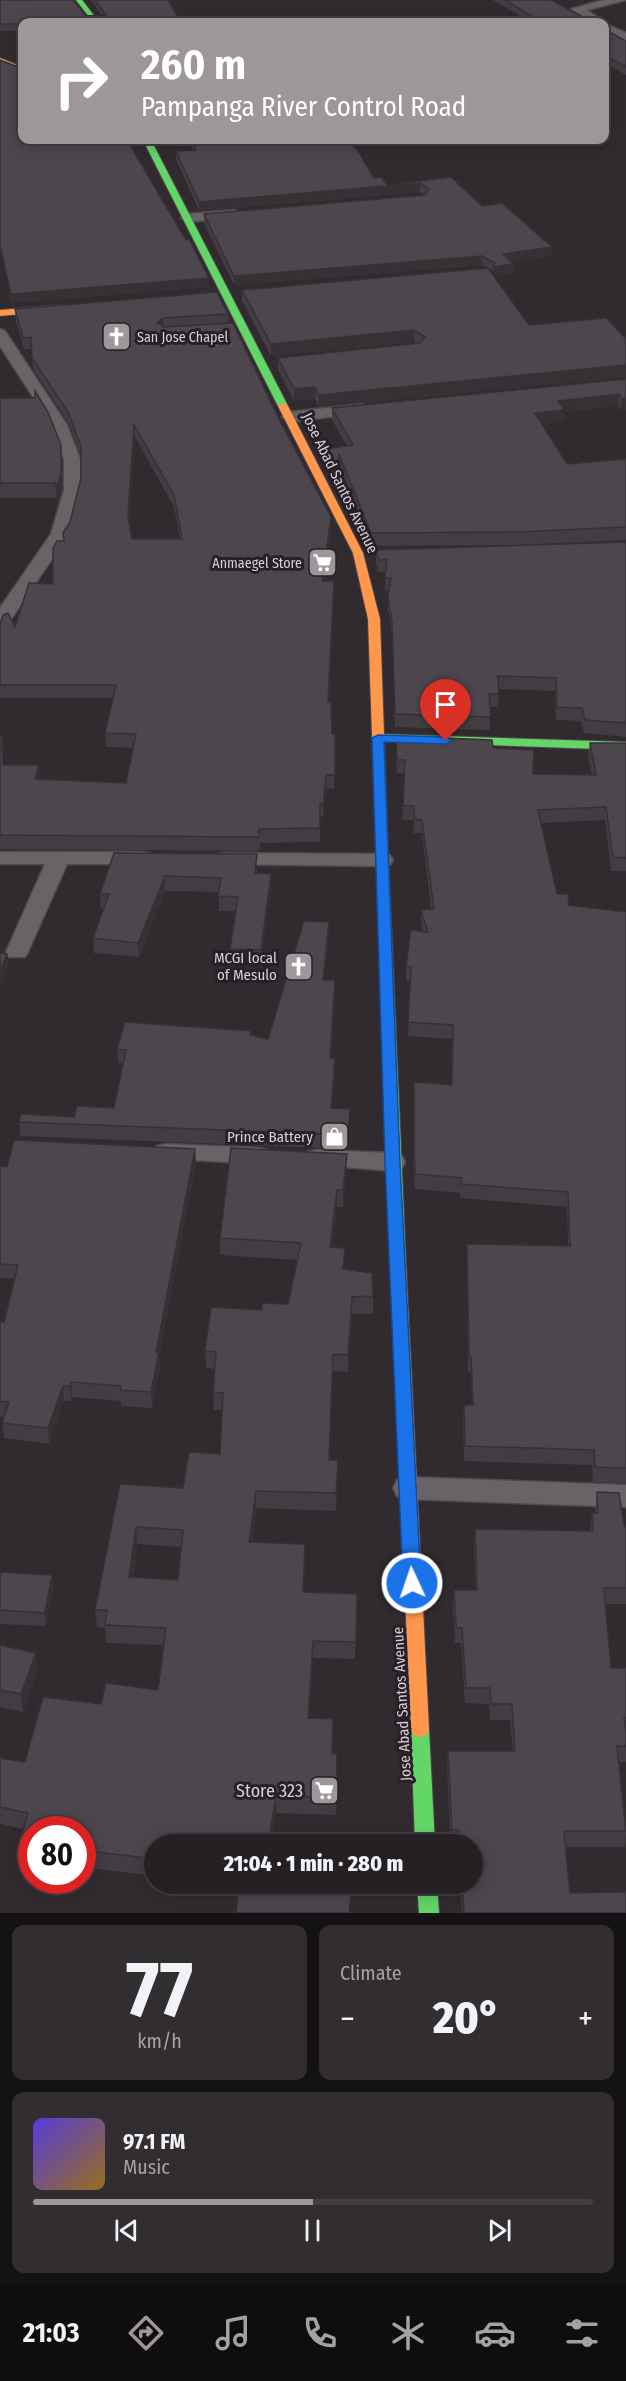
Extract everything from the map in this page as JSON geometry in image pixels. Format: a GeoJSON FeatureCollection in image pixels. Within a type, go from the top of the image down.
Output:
{"type":"FeatureCollection","features":[{"type":"Feature","properties":{"kind":"main road"},"geometry":{"type":"LineString","coordinates":[[79,0],[93,18]]}},
{"type":"Feature","properties":{"kind":"main road"},"geometry":{"type":"LineString","coordinates":[[0,60],[18,67]]}},
{"type":"Feature","properties":{"kind":"main road","name":"Jose Abad Santos Avenue"},"geometry":{"type":"LineString","coordinates":[[149,144],[225,295],[269,364],[290,417],[358,553],[374,619],[393,1162],[424,1834]]}},
{"type":"Feature","properties":{"kind":"main road"},"geometry":{"type":"LineString","coordinates":[[0,313],[71,308]]}},
{"type":"Feature","properties":{"kind":"main road"},"geometry":{"type":"LineString","coordinates":[[378,738],[626,746]]}},
{"type":"Feature","properties":{"kind":"main road"},"geometry":{"type":"LineString","coordinates":[[428,1894],[429,1913]]}},
{"type":"Feature","properties":{"kind":"street"},"geometry":{"type":"LineString","coordinates":[[592,18],[577,9],[620,0]]}},
{"type":"Feature","properties":{"kind":"street"},"geometry":{"type":"LineString","coordinates":[[609,26],[626,26]]}},
{"type":"Feature","properties":{"kind":"street"},"geometry":{"type":"LineString","coordinates":[[609,29],[626,38]]}},
{"type":"Feature","properties":{"kind":"street"},"geometry":{"type":"LineString","coordinates":[[188,218],[246,213]]}},
{"type":"Feature","properties":{"kind":"street"},"geometry":{"type":"LineString","coordinates":[[0,334],[59,425],[72,459],[72,490],[60,534],[0,621]]}},
{"type":"Feature","properties":{"kind":"street"},"geometry":{"type":"LineString","coordinates":[[290,417],[382,407]]}},
{"type":"Feature","properties":{"kind":"street"},"geometry":{"type":"LineString","coordinates":[[358,553],[379,553]]}},
{"type":"Feature","properties":{"kind":"street"},"geometry":{"type":"LineString","coordinates":[[0,858],[167,858]]}},
{"type":"Feature","properties":{"kind":"street"},"geometry":{"type":"LineString","coordinates":[[17,952],[59,858]]}},
{"type":"Feature","properties":{"kind":"street"},"geometry":{"type":"LineString","coordinates":[[203,859],[382,860]]}},
{"type":"Feature","properties":{"kind":"street"},"geometry":{"type":"LineString","coordinates":[[140,1151],[393,1162]]}},
{"type":"Feature","properties":{"kind":"street"},"geometry":{"type":"LineString","coordinates":[[407,1488],[626,1496]]}},
{"type":"Feature","properties":{"kind":"building"},"geometry":{"type":"Polygon","coordinates":[[[0,0],[73,0],[86,16],[106,15],[95,0],[168,0],[179,18],[18,18],[18,51],[17,24],[0,24],[0,0]]]}},
{"type":"Feature","properties":{"kind":"building"},"geometry":{"type":"Polygon","coordinates":[[[505,0],[551,0],[585,18],[535,18],[505,0]]]}},
{"type":"Feature","properties":{"kind":"building"},"geometry":{"type":"Polygon","coordinates":[[[609,32],[626,41],[626,67],[609,58],[609,32]]]}},
{"type":"Feature","properties":{"kind":"building"},"geometry":{"type":"Polygon","coordinates":[[[0,60],[18,67],[18,144],[129,144],[186,240],[189,239],[209,278],[11,294],[0,245],[0,60]]]}},
{"type":"Feature","properties":{"kind":"building"},"geometry":{"type":"Polygon","coordinates":[[[194,144],[352,144],[374,178],[381,177],[387,185],[451,177],[482,206],[502,203],[552,247],[503,254],[514,264],[493,267],[495,263],[482,256],[234,276],[204,214],[425,195],[429,189],[420,183],[199,202],[176,151],[196,150],[194,144]]]}},
{"type":"Feature","properties":{"kind":"building"},"geometry":{"type":"Polygon","coordinates":[[[488,268],[529,325],[606,318],[626,339],[626,365],[319,395],[315,387],[294,389],[278,358],[420,343],[425,337],[414,330],[271,344],[242,290],[488,268]]]}},
{"type":"Feature","properties":{"kind":"building"},"geometry":{"type":"Polygon","coordinates":[[[217,292],[228,314],[163,318],[157,323],[164,327],[233,323],[280,421],[331,517],[322,581],[334,581],[328,702],[331,702],[332,734],[335,734],[335,775],[326,775],[323,804],[320,803],[320,828],[259,829],[259,837],[0,835],[0,735],[2,735],[3,765],[39,765],[35,779],[126,783],[136,734],[105,733],[116,685],[0,685],[0,624],[3,615],[8,613],[15,627],[29,583],[53,584],[53,548],[57,541],[64,541],[63,533],[70,522],[81,478],[81,446],[68,412],[32,358],[31,337],[23,338],[15,309],[217,292]],[[134,425],[128,515],[132,539],[182,539],[174,495],[134,425]]]}},
{"type":"Feature","properties":{"kind":"building"},"geometry":{"type":"Polygon","coordinates":[[[626,379],[626,398],[622,399],[619,394],[558,401],[564,410],[535,413],[567,464],[626,459],[626,527],[517,532],[371,533],[339,454],[337,471],[326,449],[353,445],[332,408],[626,379]]]}},
{"type":"Feature","properties":{"kind":"building"},"geometry":{"type":"Polygon","coordinates":[[[35,391],[48,412],[61,445],[61,475],[56,489],[56,483],[0,483],[0,398],[35,398],[35,391]]]}},
{"type":"Feature","properties":{"kind":"building"},"geometry":{"type":"Polygon","coordinates":[[[626,542],[626,723],[585,720],[582,708],[557,707],[556,678],[498,676],[499,694],[489,694],[491,717],[395,714],[392,621],[388,596],[391,578],[385,578],[387,560],[379,560],[376,550],[626,542]]]}},
{"type":"Feature","properties":{"kind":"building"},"geometry":{"type":"Polygon","coordinates":[[[396,736],[492,740],[493,748],[534,750],[533,774],[596,775],[590,743],[626,743],[626,858],[613,857],[606,807],[538,810],[557,894],[569,894],[568,905],[626,912],[626,1468],[595,1467],[594,1450],[465,1446],[464,1405],[473,1405],[471,1357],[469,1357],[467,1244],[570,1246],[568,1192],[461,1184],[462,1178],[415,1174],[414,1082],[452,1085],[453,1025],[408,1022],[411,967],[406,966],[411,930],[428,932],[421,910],[434,909],[422,820],[414,819],[414,806],[403,806],[405,760],[397,760],[396,736]]]}},
{"type":"Feature","properties":{"kind":"building"},"geometry":{"type":"Polygon","coordinates":[[[114,853],[257,854],[255,873],[271,874],[261,950],[230,949],[238,897],[218,896],[221,878],[165,876],[138,943],[93,938],[109,894],[100,894],[114,853]]]}},
{"type":"Feature","properties":{"kind":"building"},"geometry":{"type":"Polygon","coordinates":[[[304,921],[329,922],[323,980],[335,980],[330,1058],[335,1058],[331,1108],[350,1109],[348,1135],[19,1122],[21,1114],[74,1117],[77,1106],[114,1108],[126,1050],[117,1049],[125,1022],[251,1031],[250,1035],[268,1039],[304,921]]]}},
{"type":"Feature","properties":{"kind":"building"},"geometry":{"type":"Polygon","coordinates":[[[0,953],[7,954],[0,971],[0,953]]]}},
{"type":"Feature","properties":{"kind":"building"},"geometry":{"type":"Polygon","coordinates":[[[14,1140],[195,1149],[156,1352],[159,1352],[151,1392],[120,1390],[121,1386],[71,1382],[70,1386],[63,1386],[48,1428],[2,1423],[9,1402],[0,1401],[0,1321],[4,1322],[18,1265],[0,1264],[0,1166],[7,1167],[14,1140]]]}},
{"type":"Feature","properties":{"kind":"building"},"geometry":{"type":"Polygon","coordinates":[[[231,1148],[347,1154],[343,1190],[337,1190],[330,1247],[345,1248],[343,1269],[372,1273],[373,1296],[352,1297],[348,1355],[333,1354],[329,1460],[338,1460],[336,1493],[256,1491],[249,1542],[305,1544],[303,1592],[357,1594],[356,1642],[313,1641],[308,1718],[333,1719],[332,1754],[337,1754],[336,1797],[276,1796],[270,1834],[144,1834],[144,1858],[96,1852],[96,1816],[27,1816],[28,1813],[0,1807],[0,1758],[25,1762],[43,1697],[101,1704],[106,1683],[158,1690],[166,1628],[105,1625],[107,1610],[95,1610],[120,1484],[183,1488],[189,1452],[220,1454],[223,1393],[213,1392],[216,1352],[205,1351],[211,1307],[262,1310],[262,1303],[288,1304],[301,1243],[220,1238],[231,1148]],[[136,1527],[129,1577],[178,1580],[183,1530],[136,1527]]]}},
{"type":"Feature","properties":{"kind":"building"},"geometry":{"type":"Polygon","coordinates":[[[597,1492],[619,1493],[624,1526],[626,1526],[626,1588],[604,1588],[611,1668],[626,1668],[626,1718],[624,1718],[626,1746],[617,1746],[626,1831],[564,1831],[570,1893],[626,1892],[626,1913],[464,1913],[463,1894],[483,1894],[483,1834],[459,1834],[459,1830],[452,1830],[448,1751],[515,1751],[512,1704],[491,1704],[490,1688],[466,1688],[462,1628],[456,1627],[454,1590],[477,1590],[475,1529],[593,1531],[592,1513],[598,1513],[597,1492]]]}},
{"type":"Feature","properties":{"kind":"building"},"geometry":{"type":"Polygon","coordinates":[[[0,1572],[52,1575],[45,1613],[0,1610],[0,1572]]]}},
{"type":"Feature","properties":{"kind":"building"},"geometry":{"type":"Polygon","coordinates":[[[0,1645],[36,1653],[21,1694],[0,1690],[0,1645]]]}},
{"type":"Feature","properties":{"kind":"building"},"geometry":{"type":"Polygon","coordinates":[[[238,1894],[351,1894],[349,1913],[236,1913],[238,1894]]]}},
{"type":"Feature","properties":{"kind":"traffic: fast"},"geometry":{"type":"LineString","coordinates":[[79,0],[93,18]]}},
{"type":"Feature","properties":{"kind":"traffic: fast"},"geometry":{"type":"LineString","coordinates":[[149,144],[283,406]]}},
{"type":"Feature","properties":{"kind":"traffic: fast"},"geometry":{"type":"LineString","coordinates":[[378,738],[626,746]]}},
{"type":"Feature","properties":{"kind":"traffic: fast"},"geometry":{"type":"LineString","coordinates":[[382,851],[398,1265]]}},
{"type":"Feature","properties":{"kind":"traffic: fast"},"geometry":{"type":"LineString","coordinates":[[420,1729],[425,1834]]}},
{"type":"Feature","properties":{"kind":"traffic: fast"},"geometry":{"type":"LineString","coordinates":[[428,1894],[429,1913]]}},
{"type":"Feature","properties":{"kind":"traffic: slow"},"geometry":{"type":"LineString","coordinates":[[0,60],[18,67]]}},
{"type":"Feature","properties":{"kind":"traffic: slow"},"geometry":{"type":"LineString","coordinates":[[0,313],[61,308]]}},
{"type":"Feature","properties":{"kind":"traffic: slow"},"geometry":{"type":"LineString","coordinates":[[283,406],[358,553],[374,619],[382,851]]}},
{"type":"Feature","properties":{"kind":"traffic: slow"},"geometry":{"type":"LineString","coordinates":[[398,1265],[420,1729]]}},
{"type":"Feature","properties":{"kind":"place","name":"San Jose Chapel"},"geometry":{"type":"Point","coordinates":[116,337]}},
{"type":"Feature","properties":{"kind":"place","name":"Anmaegel Store"},"geometry":{"type":"Point","coordinates":[323,563]}},
{"type":"Feature","properties":{"kind":"place","name":"MCGI local of Mesulo"},"geometry":{"type":"Point","coordinates":[298,967]}},
{"type":"Feature","properties":{"kind":"place","name":"Prince Battery"},"geometry":{"type":"Point","coordinates":[334,1137]}},
{"type":"Feature","properties":{"kind":"place","name":"Store 323"},"geometry":{"type":"Point","coordinates":[324,1791]}},
{"type":"Feature","properties":{"kind":"route"},"geometry":{"type":"LineString","coordinates":[[412,1583],[393,1162],[378,738],[446,741]]}}]}
